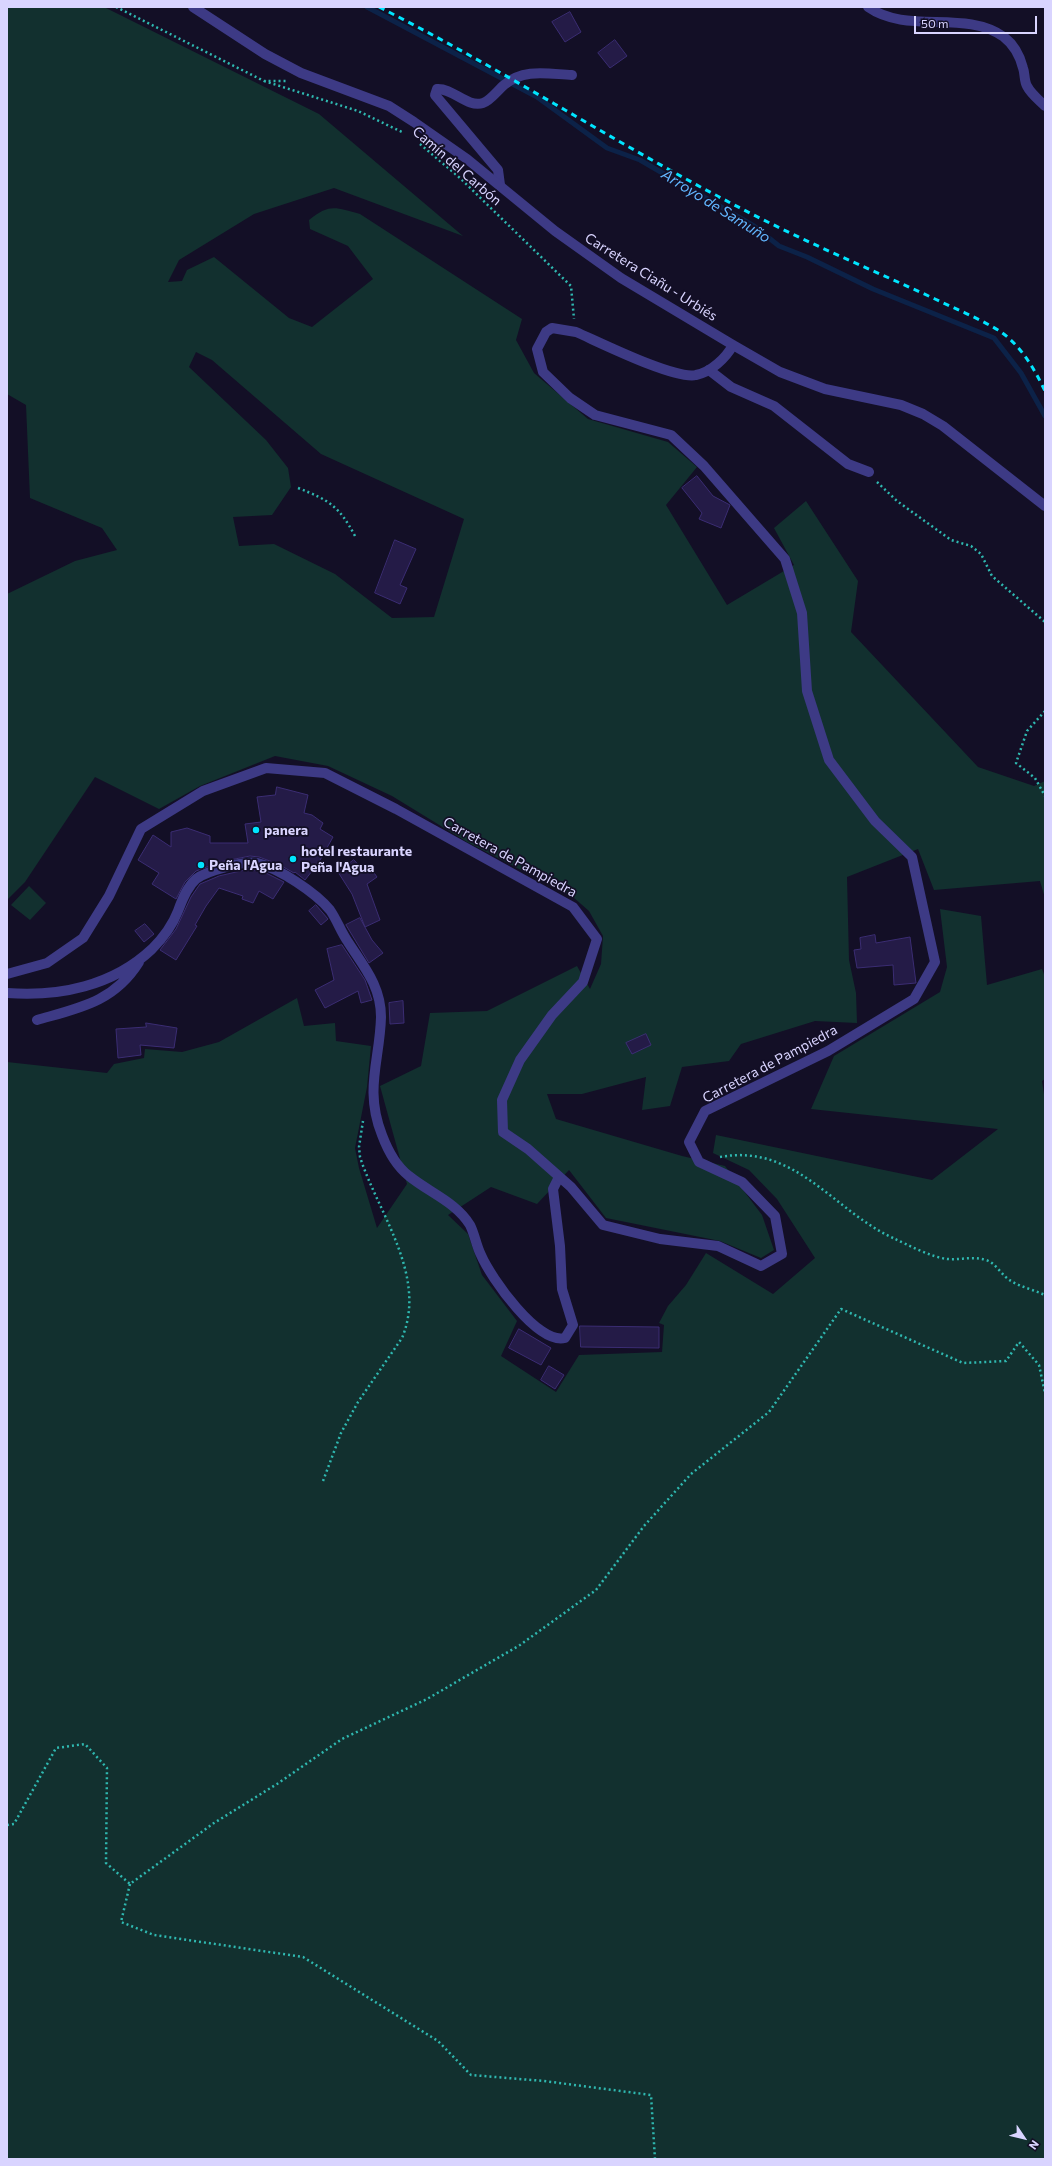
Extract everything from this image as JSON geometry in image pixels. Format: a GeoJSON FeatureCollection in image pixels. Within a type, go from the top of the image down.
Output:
{"type":"FeatureCollection","features":[{"type":"Feature","properties":{"kind":"street","name":"Carretera Ciañu - Urbiés"},"geometry":{"type":"LineString","coordinates":[[193,7],[244,42],[301,73],[389,106],[467,159],[555,231],[621,278],[733,345],[780,372],[826,389],[901,405],[923,414],[943,426],[1045,506]]}},
{"type":"Feature","properties":{"kind":"street"},"geometry":{"type":"LineString","coordinates":[[868,7],[891,18],[924,22],[971,24],[991,30],[1004,38],[1015,48],[1023,67],[1026,85],[1045,106]]}},
{"type":"Feature","properties":{"kind":"street"},"geometry":{"type":"LineString","coordinates":[[500,185],[498,170],[435,95],[437,89],[444,89],[475,104],[484,103],[510,80],[527,73],[572,74]]}},
{"type":"Feature","properties":{"kind":"street","name":"Carretera de Pampiedra"},"geometry":{"type":"LineString","coordinates":[[7,974],[47,963],[83,938],[109,896],[141,829],[203,791],[266,768],[326,773],[396,809],[573,906],[597,939],[583,982],[552,1014],[520,1060],[502,1100],[503,1132],[528,1149],[571,1188],[603,1225],[660,1238],[718,1246],[761,1266],[782,1254],[776,1216],[742,1182],[698,1162],[689,1142],[705,1112],[828,1051],[914,999],[935,962],[912,857],[875,820],[829,760],[807,691],[802,613],[785,559],[704,466],[671,435],[622,424],[595,415],[570,398],[543,372],[537,349],[546,332],[552,328],[576,332],[666,371],[695,376],[708,370],[728,355],[733,345]]}},
{"type":"Feature","properties":{"kind":"street"},"geometry":{"type":"LineString","coordinates":[[708,370],[731,387],[774,406],[848,464],[869,472]]}},
{"type":"Feature","properties":{"kind":"street"},"geometry":{"type":"LineString","coordinates":[[7,993],[53,993],[82,988],[115,974],[141,958],[163,936],[178,912],[181,901],[194,880],[202,875],[225,867],[250,862],[260,864],[300,884],[332,912],[347,941],[371,975],[377,988],[381,1016],[372,1084],[377,1119],[381,1134],[394,1161],[409,1176],[455,1206],[463,1215],[475,1234],[480,1253],[499,1285],[540,1332],[559,1340],[565,1338],[573,1326],[562,1289],[560,1246],[553,1189],[559,1177]]}},
{"type":"Feature","properties":{"kind":"street"},"geometry":{"type":"LineString","coordinates":[[37,1020],[98,1001],[110,994],[130,976],[141,958]]}},
{"type":"Feature","properties":{"kind":"path","name":"Camín del Carbón"},"geometry":{"type":"LineString","coordinates":[[116,7],[264,81],[358,111],[411,136]]}},
{"type":"Feature","properties":{"kind":"path","name":"Camín del Carbón"},"geometry":{"type":"LineString","coordinates":[[264,81],[286,81],[301,73]]}},
{"type":"Feature","properties":{"kind":"path","name":"Camín del Carbón"},"geometry":{"type":"LineString","coordinates":[[416,141],[460,178],[571,286],[576,332]]}},
{"type":"Feature","properties":{"kind":"path"},"geometry":{"type":"LineString","coordinates":[[869,472],[897,500],[951,540],[971,546],[981,554],[992,576],[1045,622]]}},
{"type":"Feature","properties":{"kind":"path"},"geometry":{"type":"LineString","coordinates":[[298,488],[318,496],[336,507],[355,536]]}},
{"type":"Feature","properties":{"kind":"path"},"geometry":{"type":"LineString","coordinates":[[1045,711],[1027,731],[1016,763],[1035,778],[1045,796]]}},
{"type":"Feature","properties":{"kind":"path"},"geometry":{"type":"LineString","coordinates":[[323,1481],[341,1433],[358,1402],[402,1338],[407,1327],[409,1301],[406,1271],[360,1157],[358,1147],[364,1113]]}},
{"type":"Feature","properties":{"kind":"path"},"geometry":{"type":"LineString","coordinates":[[698,1162],[730,1156],[757,1157],[781,1163],[811,1180],[866,1223],[891,1237],[946,1259],[974,1258],[987,1260],[1011,1281],[1045,1295]]}},
{"type":"Feature","properties":{"kind":"path"},"geometry":{"type":"LineString","coordinates":[[655,2159],[651,2095],[544,2081],[471,2075],[438,2041],[303,1957],[154,1935],[121,1922],[130,1884],[214,1823],[277,1784],[342,1739],[427,1699],[520,1646],[596,1590],[644,1526],[691,1474],[769,1412],[841,1309],[963,1363],[1006,1361],[1019,1342],[1039,1365],[1045,1393]]}},
{"type":"Feature","properties":{"kind":"path"},"geometry":{"type":"LineString","coordinates":[[7,1825],[14,1824],[56,1748],[85,1744],[107,1768],[106,1863],[130,1884]]}},
{"type":"Feature","properties":{"kind":"green space"},"geometry":{"type":"Polygon","coordinates":[[[7,7],[104,7],[319,114],[463,236],[334,188],[254,214],[179,260],[168,282],[182,281],[187,270],[214,257],[289,318],[312,327],[373,279],[348,246],[310,229],[309,220],[322,211],[333,208],[360,214],[522,319],[516,340],[534,373],[588,419],[668,442],[697,467],[666,505],[727,605],[794,565],[774,528],[806,501],[858,581],[851,632],[978,767],[1034,786],[1045,781],[1045,898],[1040,881],[934,890],[918,849],[847,877],[849,960],[856,993],[857,1023],[815,1021],[741,1044],[729,1061],[682,1067],[670,1106],[642,1110],[646,1077],[582,1094],[547,1094],[556,1119],[682,1156],[725,1166],[762,1215],[774,1250],[761,1258],[720,1241],[606,1218],[569,1170],[537,1204],[491,1187],[448,1215],[468,1234],[482,1275],[517,1321],[501,1356],[556,1392],[579,1355],[662,1352],[664,1325],[659,1323],[668,1306],[686,1285],[706,1253],[773,1294],[815,1258],[777,1199],[749,1170],[713,1153],[716,1135],[932,1180],[998,1129],[811,1109],[834,1056],[940,992],[947,967],[940,909],[981,916],[987,985],[1042,969],[1045,977],[1045,1079],[1042,1081],[1045,1101],[1045,2159],[7,2159],[7,1062],[107,1073],[114,1064],[144,1058],[145,1049],[182,1052],[219,1042],[297,998],[304,1026],[335,1023],[336,1041],[371,1046],[367,1087],[355,1148],[359,1168],[377,1228],[407,1184],[380,1086],[421,1066],[430,1013],[487,1011],[577,966],[590,989],[601,964],[603,936],[589,911],[573,897],[467,842],[392,796],[328,766],[275,756],[200,786],[159,809],[95,777],[25,882],[7,900],[7,594],[75,561],[117,550],[102,528],[30,498],[26,405],[7,394],[7,7]],[[196,352],[189,367],[266,440],[288,468],[291,487],[272,515],[233,517],[239,546],[274,544],[335,574],[392,618],[434,617],[464,519],[321,454],[212,360],[196,352]]]}},
{"type":"Feature","properties":{"kind":"green space"},"geometry":{"type":"Polygon","coordinates":[[[29,886],[46,903],[30,920],[11,905],[29,886]]]}},
{"type":"Feature","properties":{"kind":"building"},"geometry":{"type":"Polygon","coordinates":[[[570,12],[581,32],[565,42],[552,22],[570,12]]]}},
{"type":"Feature","properties":{"kind":"building"},"geometry":{"type":"Polygon","coordinates":[[[615,40],[627,56],[610,68],[598,53],[615,40]]]}},
{"type":"Feature","properties":{"kind":"building"},"geometry":{"type":"Polygon","coordinates":[[[697,476],[713,496],[730,505],[721,528],[699,519],[702,513],[682,488],[697,476]]]}},
{"type":"Feature","properties":{"kind":"building"},"geometry":{"type":"Polygon","coordinates":[[[395,540],[416,549],[400,585],[407,588],[400,604],[375,593],[395,540]]]}},
{"type":"Feature","properties":{"kind":"building"},"geometry":{"type":"Polygon","coordinates":[[[277,787],[308,795],[304,813],[312,815],[323,823],[320,829],[333,837],[319,862],[305,880],[295,872],[294,873],[278,864],[259,857],[250,856],[220,862],[196,871],[185,882],[176,899],[152,884],[159,873],[138,860],[153,835],[171,847],[171,832],[187,828],[210,836],[210,843],[248,843],[245,824],[261,822],[257,797],[275,795],[277,787]]]}},
{"type":"Feature","properties":{"kind":"building"},"geometry":{"type":"Polygon","coordinates":[[[354,860],[363,870],[369,866],[377,877],[367,884],[380,920],[365,927],[352,894],[338,872],[354,860]]]}},
{"type":"Feature","properties":{"kind":"building"},"geometry":{"type":"Polygon","coordinates":[[[250,869],[264,872],[284,882],[273,899],[259,891],[253,903],[242,899],[243,896],[219,888],[206,906],[195,925],[197,926],[176,960],[160,950],[176,929],[191,897],[200,884],[219,876],[250,869]]]}},
{"type":"Feature","properties":{"kind":"building"},"geometry":{"type":"Polygon","coordinates":[[[316,905],[328,919],[321,925],[309,911],[316,905]]]}},
{"type":"Feature","properties":{"kind":"building"},"geometry":{"type":"Polygon","coordinates":[[[360,918],[372,940],[383,953],[369,963],[346,925],[360,918]]]}},
{"type":"Feature","properties":{"kind":"building"},"geometry":{"type":"Polygon","coordinates":[[[145,924],[154,934],[144,942],[135,931],[145,924]]]}},
{"type":"Feature","properties":{"kind":"building"},"geometry":{"type":"Polygon","coordinates":[[[875,935],[876,943],[910,937],[916,983],[894,985],[893,965],[857,968],[854,950],[861,949],[860,938],[875,935]]]}},
{"type":"Feature","properties":{"kind":"building"},"geometry":{"type":"Polygon","coordinates":[[[342,945],[365,980],[372,1000],[361,1003],[358,991],[325,1008],[315,990],[334,980],[327,949],[342,945]]]}},
{"type":"Feature","properties":{"kind":"building"},"geometry":{"type":"Polygon","coordinates":[[[403,1001],[404,1023],[390,1024],[389,1003],[403,1001]]]}},
{"type":"Feature","properties":{"kind":"building"},"geometry":{"type":"Polygon","coordinates":[[[146,1023],[177,1028],[174,1048],[140,1045],[141,1055],[118,1058],[116,1029],[146,1027],[146,1023]]]}},
{"type":"Feature","properties":{"kind":"building"},"geometry":{"type":"Polygon","coordinates":[[[646,1034],[651,1045],[632,1054],[626,1043],[646,1034]]]}},
{"type":"Feature","properties":{"kind":"building"},"geometry":{"type":"Polygon","coordinates":[[[580,1326],[659,1327],[659,1348],[581,1347],[580,1326]]]}},
{"type":"Feature","properties":{"kind":"building"},"geometry":{"type":"Polygon","coordinates":[[[519,1329],[551,1348],[541,1365],[509,1348],[519,1329]]]}},
{"type":"Feature","properties":{"kind":"building"},"geometry":{"type":"Polygon","coordinates":[[[549,1366],[564,1375],[555,1389],[541,1380],[549,1366]]]}},
{"type":"Feature","properties":{"kind":"waterway","name":"Arroyo de Samuño"},"geometry":{"type":"LineString","coordinates":[[367,7],[537,97],[607,148],[640,160],[754,226],[779,246],[807,257],[873,289],[994,338],[1021,373],[1045,416]]}},
{"type":"Feature","properties":{"kind":"railway"},"geometry":{"type":"LineString","coordinates":[[379,7],[480,61],[630,148],[731,203],[782,229],[916,290],[998,330],[1020,349],[1045,391]]}},
{"type":"Feature","properties":{"kind":"place","name":"panera"},"geometry":{"type":"Point","coordinates":[256,830]}},
{"type":"Feature","properties":{"kind":"place","name":"hotel restaurante Peña l'Agua"},"geometry":{"type":"Point","coordinates":[293,859]}},
{"type":"Feature","properties":{"kind":"place","name":"Peña l'Agua"},"geometry":{"type":"Point","coordinates":[201,865]}}]}
